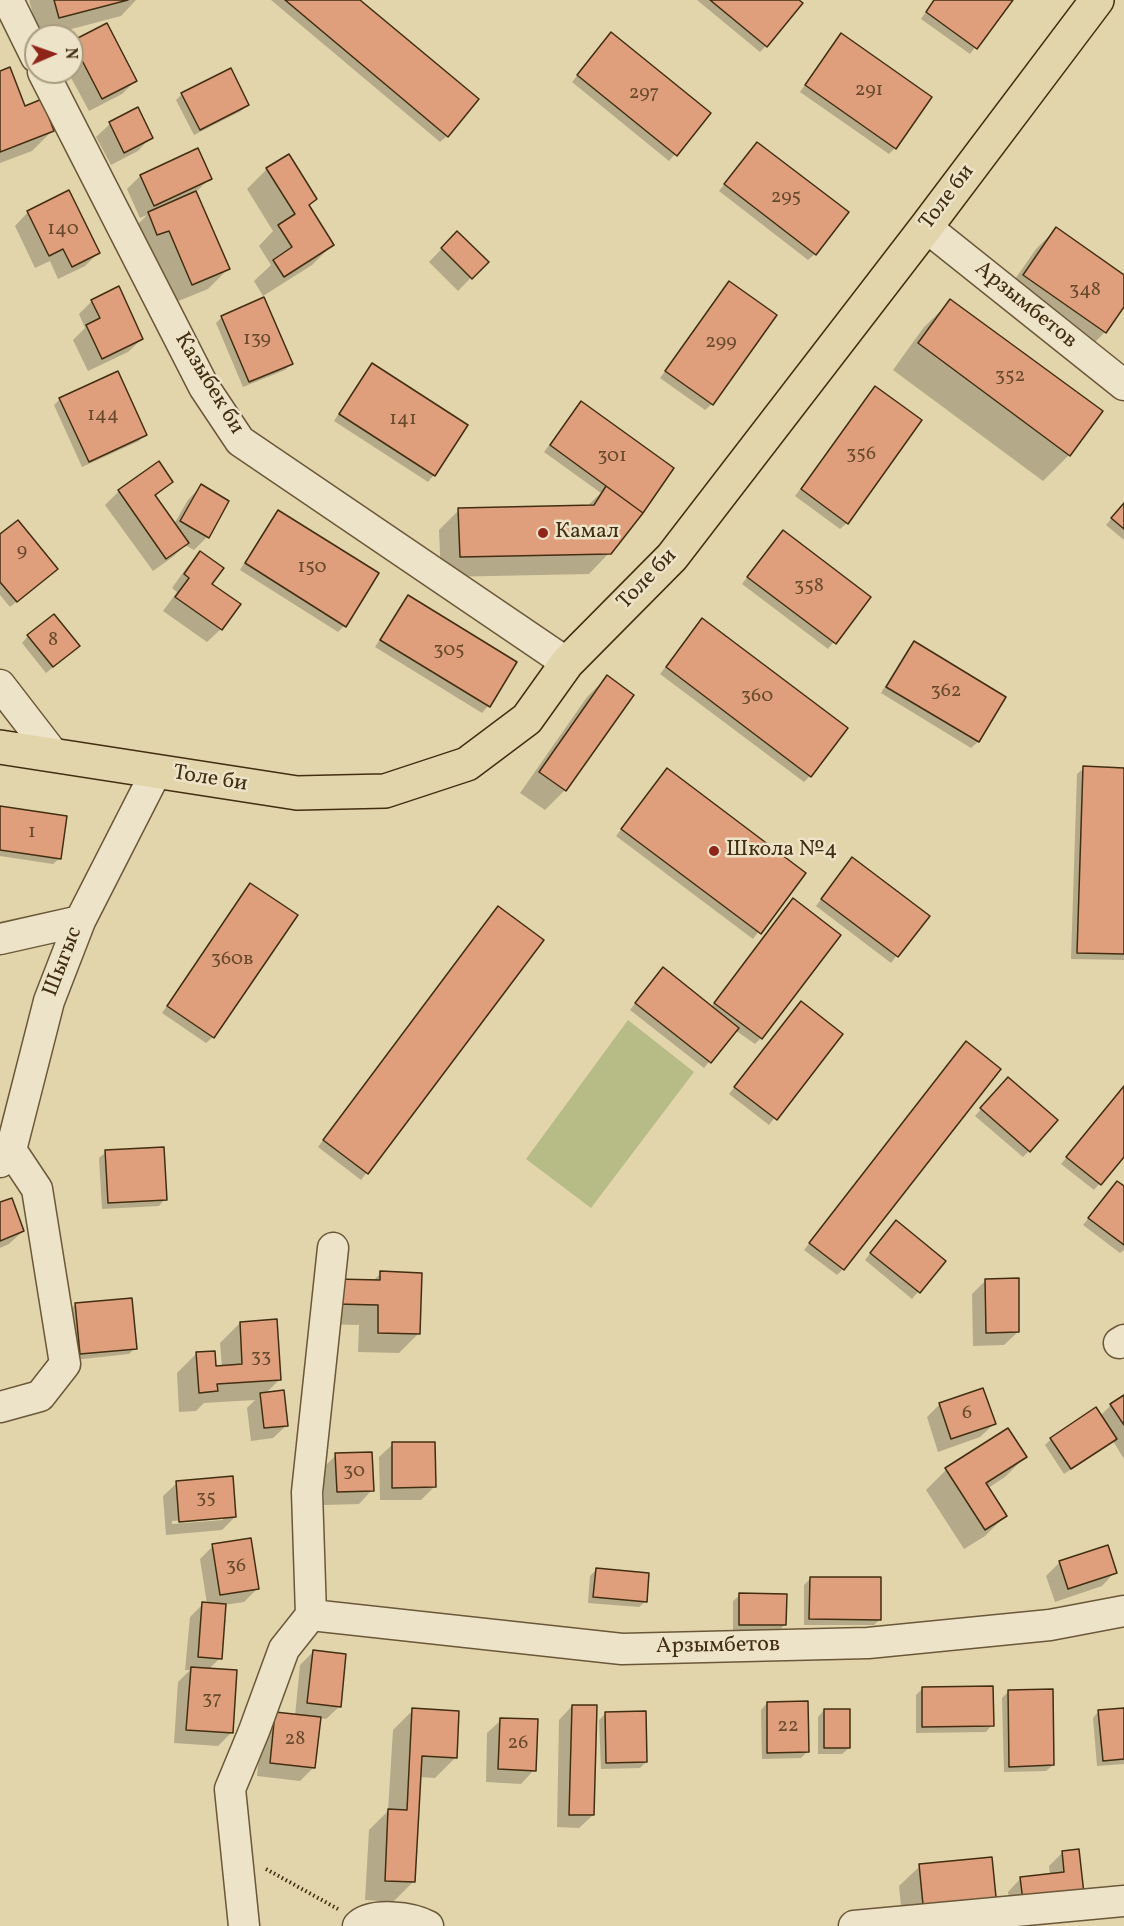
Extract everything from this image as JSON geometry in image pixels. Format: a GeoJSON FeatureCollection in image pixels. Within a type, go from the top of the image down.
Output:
{"type":"FeatureCollection","features":[{"type":"Feature","properties":{"kind":"main road","name":"Толе би"},"geometry":{"type":"LineString","coordinates":[[0,747],[297,793],[385,791],[467,764],[527,719],[567,663],[672,557],[1097,0]]}},
{"type":"Feature","properties":{"kind":"street"},"geometry":{"type":"LineString","coordinates":[[8,0],[24,33]]}},
{"type":"Feature","properties":{"kind":"street","name":"Казыбек би"},"geometry":{"type":"LineString","coordinates":[[49,84],[204,387],[240,441],[567,663]]}},
{"type":"Feature","properties":{"kind":"street","name":"Арзымбетов"},"geometry":{"type":"LineString","coordinates":[[926,227],[1124,385]]}},
{"type":"Feature","properties":{"kind":"street"},"geometry":{"type":"LineString","coordinates":[[0,686],[54,755]]}},
{"type":"Feature","properties":{"kind":"street","name":"Шыгыс"},"geometry":{"type":"LineString","coordinates":[[5,1156],[49,1001],[80,921],[156,772]]}},
{"type":"Feature","properties":{"kind":"street"},"geometry":{"type":"LineString","coordinates":[[0,939],[80,921]]}},
{"type":"Feature","properties":{"kind":"street"},"geometry":{"type":"LineString","coordinates":[[0,1407],[40,1396],[65,1364],[37,1189],[5,1156]]}},
{"type":"Feature","properties":{"kind":"street"},"geometry":{"type":"LineString","coordinates":[[244,1926],[230,1789],[284,1649],[311,1615],[307,1492],[333,1248]]}},
{"type":"Feature","properties":{"kind":"street","name":"Арзымбетов"},"geometry":{"type":"LineString","coordinates":[[311,1615],[622,1649],[868,1643],[1050,1625],[1124,1611]]}},
{"type":"Feature","properties":{"kind":"street"},"geometry":{"type":"LineString","coordinates":[[854,1926],[1124,1901]]}},
{"type":"Feature","properties":{"kind":"street"},"geometry":{"type":"LineString","coordinates":[[360,1924],[395,1916],[428,1926]]}},
{"type":"Feature","properties":{"kind":"path"},"geometry":{"type":"LineString","coordinates":[[236,1852],[360,1924]]}},
{"type":"Feature","properties":{"kind":"green space"},"geometry":{"type":"Polygon","coordinates":[[[628,1020],[694,1072],[591,1208],[526,1159],[628,1020]]]}},
{"type":"Feature","properties":{"kind":"building"},"geometry":{"type":"Polygon","coordinates":[[[54,0],[128,0],[59,18],[54,0]]]}},
{"type":"Feature","properties":{"kind":"building"},"geometry":{"type":"Polygon","coordinates":[[[285,0],[360,0],[479,99],[448,137],[285,0]]]}},
{"type":"Feature","properties":{"kind":"building"},"geometry":{"type":"Polygon","coordinates":[[[710,0],[799,0],[803,3],[767,47],[710,0]]]}},
{"type":"Feature","properties":{"kind":"building"},"geometry":{"type":"Polygon","coordinates":[[[934,0],[1013,0],[977,49],[926,12],[934,0]]]}},
{"type":"Feature","properties":{"kind":"building"},"geometry":{"type":"Polygon","coordinates":[[[107,23],[137,81],[102,99],[84,64],[84,35],[107,23]]]}},
{"type":"Feature","properties":{"kind":"building"},"geometry":{"type":"Polygon","coordinates":[[[611,32],[711,113],[677,156],[577,75],[611,32]]]}},
{"type":"Feature","properties":{"kind":"building"},"geometry":{"type":"Polygon","coordinates":[[[841,33],[932,97],[896,149],[805,85],[841,33]]]}},
{"type":"Feature","properties":{"kind":"building"},"geometry":{"type":"Polygon","coordinates":[[[10,67],[25,106],[42,99],[54,131],[0,152],[0,71],[10,67]]]}},
{"type":"Feature","properties":{"kind":"building"},"geometry":{"type":"Polygon","coordinates":[[[231,68],[249,105],[200,130],[181,93],[231,68]]]}},
{"type":"Feature","properties":{"kind":"building"},"geometry":{"type":"Polygon","coordinates":[[[138,107],[153,138],[124,153],[109,122],[138,107]]]}},
{"type":"Feature","properties":{"kind":"building"},"geometry":{"type":"Polygon","coordinates":[[[757,142],[849,212],[816,255],[724,184],[757,142]]]}},
{"type":"Feature","properties":{"kind":"building"},"geometry":{"type":"Polygon","coordinates":[[[198,148],[212,179],[154,206],[140,175],[198,148]]]}},
{"type":"Feature","properties":{"kind":"building"},"geometry":{"type":"Polygon","coordinates":[[[289,154],[317,199],[309,205],[334,245],[284,277],[273,260],[292,247],[278,225],[295,214],[266,168],[289,154]]]}},
{"type":"Feature","properties":{"kind":"building"},"geometry":{"type":"Polygon","coordinates":[[[69,190],[100,253],[72,267],[63,249],[49,256],[27,211],[69,190]]]}},
{"type":"Feature","properties":{"kind":"building"},"geometry":{"type":"Polygon","coordinates":[[[196,191],[230,269],[192,285],[169,231],[157,235],[148,212],[196,191]]]}},
{"type":"Feature","properties":{"kind":"building"},"geometry":{"type":"Polygon","coordinates":[[[1056,227],[1124,275],[1124,307],[1106,333],[1023,275],[1056,227]]]}},
{"type":"Feature","properties":{"kind":"building"},"geometry":{"type":"Polygon","coordinates":[[[457,231],[489,262],[472,279],[441,248],[457,231]]]}},
{"type":"Feature","properties":{"kind":"building"},"geometry":{"type":"Polygon","coordinates":[[[729,281],[777,315],[713,405],[665,371],[729,281]]]}},
{"type":"Feature","properties":{"kind":"building"},"geometry":{"type":"Polygon","coordinates":[[[119,286],[143,339],[102,359],[86,325],[100,318],[91,300],[119,286]]]}},
{"type":"Feature","properties":{"kind":"building"},"geometry":{"type":"Polygon","coordinates":[[[264,297],[293,364],[249,382],[221,316],[264,297]]]}},
{"type":"Feature","properties":{"kind":"building"},"geometry":{"type":"Polygon","coordinates":[[[950,299],[1103,411],[1070,456],[918,343],[950,299]]]}},
{"type":"Feature","properties":{"kind":"building"},"geometry":{"type":"Polygon","coordinates":[[[372,363],[468,425],[435,476],[339,414],[372,363]]]}},
{"type":"Feature","properties":{"kind":"building"},"geometry":{"type":"Polygon","coordinates":[[[118,371],[147,435],[89,462],[59,398],[118,371]]]}},
{"type":"Feature","properties":{"kind":"building"},"geometry":{"type":"Polygon","coordinates":[[[875,386],[922,420],[848,524],[801,489],[875,386]]]}},
{"type":"Feature","properties":{"kind":"building"},"geometry":{"type":"Polygon","coordinates":[[[581,401],[674,468],[643,513],[550,445],[581,401]]]}},
{"type":"Feature","properties":{"kind":"building"},"geometry":{"type":"Polygon","coordinates":[[[159,461],[173,482],[155,495],[189,543],[166,559],[118,490],[159,461]]]}},
{"type":"Feature","properties":{"kind":"building"},"geometry":{"type":"Polygon","coordinates":[[[201,484],[229,501],[209,538],[180,521],[201,484]]]}},
{"type":"Feature","properties":{"kind":"building","name":"Камал"},"geometry":{"type":"Polygon","coordinates":[[[606,486],[643,513],[611,554],[460,557],[458,508],[594,505],[606,486]]]}},
{"type":"Feature","properties":{"kind":"building"},"geometry":{"type":"Polygon","coordinates":[[[1124,503],[1124,529],[1111,518],[1124,503]]]}},
{"type":"Feature","properties":{"kind":"building"},"geometry":{"type":"Polygon","coordinates":[[[278,510],[379,573],[346,627],[245,563],[278,510]]]}},
{"type":"Feature","properties":{"kind":"building"},"geometry":{"type":"Polygon","coordinates":[[[18,520],[58,569],[17,602],[0,582],[0,534],[18,520]]]}},
{"type":"Feature","properties":{"kind":"building"},"geometry":{"type":"Polygon","coordinates":[[[783,530],[871,597],[836,644],[747,577],[783,530]]]}},
{"type":"Feature","properties":{"kind":"building"},"geometry":{"type":"Polygon","coordinates":[[[200,551],[224,568],[212,584],[241,604],[222,630],[175,597],[189,578],[184,574],[200,551]]]}},
{"type":"Feature","properties":{"kind":"building"},"geometry":{"type":"Polygon","coordinates":[[[408,595],[517,662],[490,707],[380,640],[408,595]]]}},
{"type":"Feature","properties":{"kind":"building"},"geometry":{"type":"Polygon","coordinates":[[[54,614],[80,646],[53,667],[27,635],[54,614]]]}},
{"type":"Feature","properties":{"kind":"building"},"geometry":{"type":"Polygon","coordinates":[[[702,618],[848,728],[811,777],[666,667],[702,618]]]}},
{"type":"Feature","properties":{"kind":"building"},"geometry":{"type":"Polygon","coordinates":[[[914,641],[1006,697],[979,742],[886,687],[914,641]]]}},
{"type":"Feature","properties":{"kind":"building"},"geometry":{"type":"Polygon","coordinates":[[[607,675],[634,695],[566,791],[539,772],[607,675]]]}},
{"type":"Feature","properties":{"kind":"building"},"geometry":{"type":"Polygon","coordinates":[[[1083,766],[1124,768],[1124,954],[1077,953],[1083,766]]]}},
{"type":"Feature","properties":{"kind":"building","name":"Школа №4"},"geometry":{"type":"Polygon","coordinates":[[[667,768],[806,873],[761,934],[621,829],[667,768]]]}},
{"type":"Feature","properties":{"kind":"building"},"geometry":{"type":"Polygon","coordinates":[[[0,806],[67,816],[61,859],[0,850],[0,806]]]}},
{"type":"Feature","properties":{"kind":"building"},"geometry":{"type":"Polygon","coordinates":[[[852,857],[930,916],[898,957],[821,899],[852,857]]]}},
{"type":"Feature","properties":{"kind":"building"},"geometry":{"type":"Polygon","coordinates":[[[250,883],[298,915],[214,1038],[167,1006],[250,883]]]}},
{"type":"Feature","properties":{"kind":"building"},"geometry":{"type":"Polygon","coordinates":[[[793,898],[841,935],[762,1039],[714,1003],[793,898]]]}},
{"type":"Feature","properties":{"kind":"building"},"geometry":{"type":"Polygon","coordinates":[[[498,906],[544,940],[368,1174],[323,1140],[498,906]]]}},
{"type":"Feature","properties":{"kind":"building"},"geometry":{"type":"Polygon","coordinates":[[[663,967],[739,1028],[711,1063],[635,1003],[663,967]]]}},
{"type":"Feature","properties":{"kind":"building"},"geometry":{"type":"Polygon","coordinates":[[[801,1001],[843,1034],[777,1120],[734,1087],[801,1001]]]}},
{"type":"Feature","properties":{"kind":"building"},"geometry":{"type":"Polygon","coordinates":[[[966,1041],[1001,1069],[844,1270],[809,1243],[966,1041]]]}},
{"type":"Feature","properties":{"kind":"building"},"geometry":{"type":"Polygon","coordinates":[[[1008,1077],[1058,1120],[1030,1152],[980,1108],[1008,1077]]]}},
{"type":"Feature","properties":{"kind":"building"},"geometry":{"type":"Polygon","coordinates":[[[1124,1086],[1124,1157],[1101,1185],[1066,1157],[1124,1086]]]}},
{"type":"Feature","properties":{"kind":"building"},"geometry":{"type":"Polygon","coordinates":[[[164,1147],[167,1200],[108,1203],[105,1150],[164,1147]]]}},
{"type":"Feature","properties":{"kind":"building"},"geometry":{"type":"Polygon","coordinates":[[[1117,1181],[1124,1186],[1124,1245],[1088,1218],[1117,1181]]]}},
{"type":"Feature","properties":{"kind":"building"},"geometry":{"type":"Polygon","coordinates":[[[12,1198],[24,1231],[0,1241],[0,1202],[12,1198]]]}},
{"type":"Feature","properties":{"kind":"building"},"geometry":{"type":"Polygon","coordinates":[[[896,1220],[946,1261],[920,1293],[870,1253],[896,1220]]]}},
{"type":"Feature","properties":{"kind":"building"},"geometry":{"type":"Polygon","coordinates":[[[380,1271],[422,1273],[420,1334],[378,1333],[378,1305],[336,1304],[336,1279],[380,1280],[380,1271]]]}},
{"type":"Feature","properties":{"kind":"building"},"geometry":{"type":"Polygon","coordinates":[[[1019,1278],[1019,1332],[986,1333],[985,1279],[1019,1278]]]}},
{"type":"Feature","properties":{"kind":"building"},"geometry":{"type":"Polygon","coordinates":[[[132,1298],[137,1349],[80,1354],[75,1303],[132,1298]]]}},
{"type":"Feature","properties":{"kind":"building"},"geometry":{"type":"Polygon","coordinates":[[[277,1319],[281,1380],[217,1384],[218,1391],[199,1393],[196,1352],[215,1351],[216,1366],[242,1364],[240,1322],[277,1319]]]}},
{"type":"Feature","properties":{"kind":"building"},"geometry":{"type":"Polygon","coordinates":[[[983,1388],[996,1424],[951,1439],[939,1403],[983,1388]]]}},
{"type":"Feature","properties":{"kind":"building"},"geometry":{"type":"Polygon","coordinates":[[[284,1390],[288,1426],[264,1428],[260,1393],[284,1390]]]}},
{"type":"Feature","properties":{"kind":"building"},"geometry":{"type":"Polygon","coordinates":[[[1124,1395],[1124,1425],[1110,1404],[1124,1395]]]}},
{"type":"Feature","properties":{"kind":"building"},"geometry":{"type":"Polygon","coordinates":[[[1096,1407],[1117,1439],[1071,1469],[1050,1438],[1096,1407]]]}},
{"type":"Feature","properties":{"kind":"building"},"geometry":{"type":"Polygon","coordinates":[[[1008,1428],[1027,1457],[986,1483],[1007,1516],[985,1530],[945,1468],[1008,1428]]]}},
{"type":"Feature","properties":{"kind":"building"},"geometry":{"type":"Polygon","coordinates":[[[392,1442],[435,1442],[436,1487],[392,1488],[392,1442]]]}},
{"type":"Feature","properties":{"kind":"building"},"geometry":{"type":"Polygon","coordinates":[[[372,1452],[374,1491],[337,1492],[335,1453],[372,1452]]]}},
{"type":"Feature","properties":{"kind":"building"},"geometry":{"type":"Polygon","coordinates":[[[233,1476],[236,1517],[179,1522],[176,1481],[233,1476]]]}},
{"type":"Feature","properties":{"kind":"building"},"geometry":{"type":"Polygon","coordinates":[[[251,1538],[259,1589],[220,1595],[212,1544],[251,1538]]]}},
{"type":"Feature","properties":{"kind":"building"},"geometry":{"type":"Polygon","coordinates":[[[1108,1545],[1117,1573],[1068,1589],[1059,1561],[1108,1545]]]}},
{"type":"Feature","properties":{"kind":"building"},"geometry":{"type":"Polygon","coordinates":[[[596,1568],[649,1573],[647,1602],[593,1597],[596,1568]]]}},
{"type":"Feature","properties":{"kind":"building"},"geometry":{"type":"Polygon","coordinates":[[[810,1577],[881,1577],[881,1620],[809,1619],[810,1577]]]}},
{"type":"Feature","properties":{"kind":"building"},"geometry":{"type":"Polygon","coordinates":[[[739,1593],[787,1594],[786,1625],[739,1625],[739,1593]]]}},
{"type":"Feature","properties":{"kind":"building"},"geometry":{"type":"Polygon","coordinates":[[[202,1602],[226,1604],[222,1659],[198,1657],[202,1602]]]}},
{"type":"Feature","properties":{"kind":"building"},"geometry":{"type":"Polygon","coordinates":[[[313,1650],[346,1654],[341,1707],[307,1703],[313,1650]]]}},
{"type":"Feature","properties":{"kind":"building"},"geometry":{"type":"Polygon","coordinates":[[[191,1667],[237,1670],[233,1733],[186,1730],[191,1667]]]}},
{"type":"Feature","properties":{"kind":"building"},"geometry":{"type":"Polygon","coordinates":[[[993,1686],[994,1726],[922,1727],[922,1687],[993,1686]]]}},
{"type":"Feature","properties":{"kind":"building"},"geometry":{"type":"Polygon","coordinates":[[[1053,1689],[1054,1765],[1009,1767],[1008,1690],[1053,1689]]]}},
{"type":"Feature","properties":{"kind":"building"},"geometry":{"type":"Polygon","coordinates":[[[808,1701],[809,1752],[767,1753],[767,1702],[808,1701]]]}},
{"type":"Feature","properties":{"kind":"building"},"geometry":{"type":"Polygon","coordinates":[[[572,1705],[597,1705],[594,1815],[569,1815],[572,1705]]]}},
{"type":"Feature","properties":{"kind":"building"},"geometry":{"type":"Polygon","coordinates":[[[412,1708],[459,1711],[457,1758],[422,1756],[415,1882],[385,1881],[388,1809],[407,1810],[412,1708]]]}},
{"type":"Feature","properties":{"kind":"building"},"geometry":{"type":"Polygon","coordinates":[[[1124,1708],[1124,1759],[1103,1761],[1098,1710],[1124,1708]]]}},
{"type":"Feature","properties":{"kind":"building"},"geometry":{"type":"Polygon","coordinates":[[[824,1709],[850,1709],[850,1748],[824,1748],[824,1709]]]}},
{"type":"Feature","properties":{"kind":"building"},"geometry":{"type":"Polygon","coordinates":[[[646,1711],[647,1762],[606,1763],[605,1712],[646,1711]]]}},
{"type":"Feature","properties":{"kind":"building"},"geometry":{"type":"Polygon","coordinates":[[[275,1712],[321,1717],[315,1768],[270,1763],[275,1712]]]}},
{"type":"Feature","properties":{"kind":"building"},"geometry":{"type":"Polygon","coordinates":[[[500,1718],[538,1719],[536,1771],[498,1769],[500,1718]]]}},
{"type":"Feature","properties":{"kind":"building"},"geometry":{"type":"Polygon","coordinates":[[[1079,1849],[1084,1894],[1023,1901],[1020,1877],[1064,1872],[1062,1851],[1079,1849]]]}},
{"type":"Feature","properties":{"kind":"building"},"geometry":{"type":"Polygon","coordinates":[[[992,1857],[997,1907],[924,1915],[919,1864],[992,1857]]]}},
{"type":"Feature","properties":{"kind":"place","name":"Камал"},"geometry":{"type":"Point","coordinates":[543,533]}},
{"type":"Feature","properties":{"kind":"place","name":"Школа №4"},"geometry":{"type":"Point","coordinates":[714,851]}}]}
